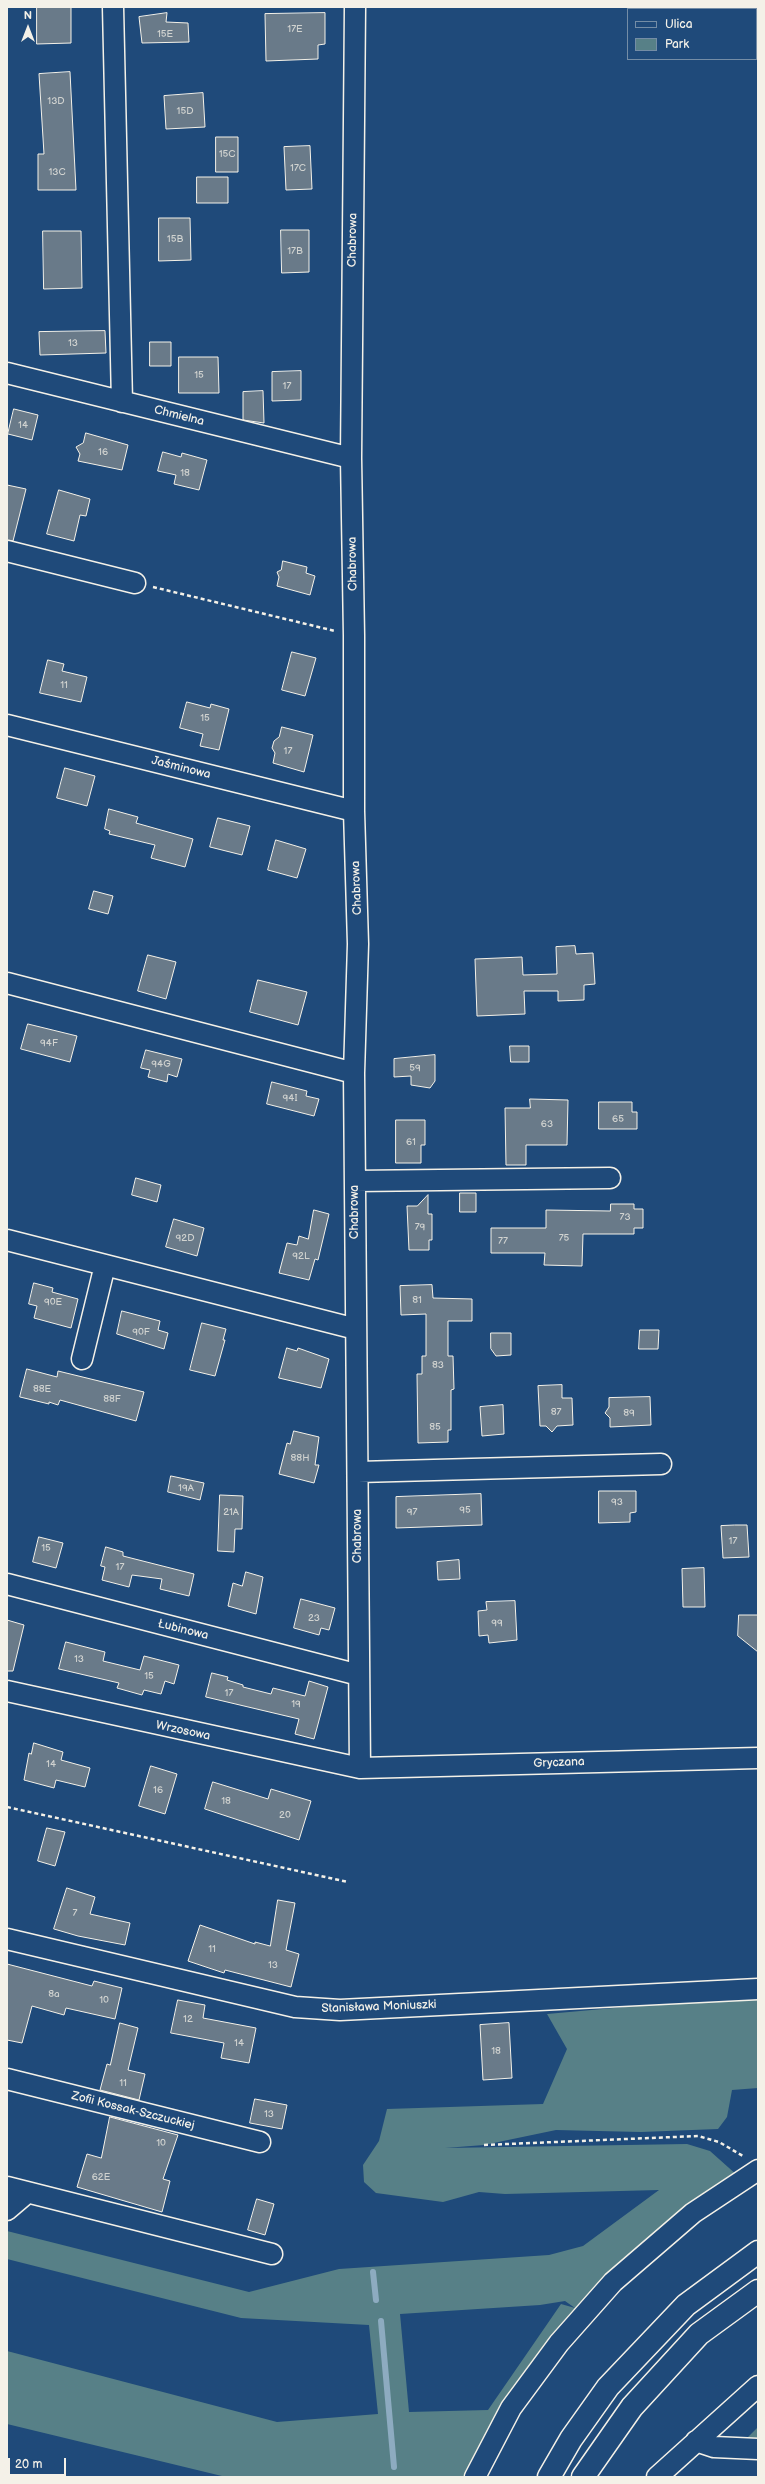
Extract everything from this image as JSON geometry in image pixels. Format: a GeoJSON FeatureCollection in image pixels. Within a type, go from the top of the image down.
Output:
{"type":"FeatureCollection","features":[{"type":"Feature","properties":{"kind":"highway"},"geometry":{"type":"LineString","coordinates":[[549,2477],[571,2439],[608,2387],[686,2305],[758,2252]]}},
{"type":"Feature","properties":{"kind":"highway"},"geometry":{"type":"LineString","coordinates":[[583,2477],[632,2407],[699,2334],[758,2291]]}},
{"type":"Feature","properties":{"kind":"street"},"geometry":{"type":"LineString","coordinates":[[113,7],[122,402]]}},
{"type":"Feature","properties":{"kind":"street","name":"Chabrowa"},"geometry":{"type":"LineString","coordinates":[[355,7],[350,458],[354,636],[354,811],[358,944],[354,1072],[360,1768]]}},
{"type":"Feature","properties":{"kind":"street","name":"Chmielna"},"geometry":{"type":"LineString","coordinates":[[7,373],[350,458]]}},
{"type":"Feature","properties":{"kind":"street"},"geometry":{"type":"LineString","coordinates":[[7,551],[135,583]]}},
{"type":"Feature","properties":{"kind":"street","name":"Jaśminowa"},"geometry":{"type":"LineString","coordinates":[[7,726],[354,811]]}},
{"type":"Feature","properties":{"kind":"street"},"geometry":{"type":"LineString","coordinates":[[7,983],[354,1072]]}},
{"type":"Feature","properties":{"kind":"street"},"geometry":{"type":"LineString","coordinates":[[355,1181],[610,1178]]}},
{"type":"Feature","properties":{"kind":"street"},"geometry":{"type":"LineString","coordinates":[[7,1240],[356,1329]]}},
{"type":"Feature","properties":{"kind":"street"},"geometry":{"type":"LineString","coordinates":[[82,1359],[105,1265]]}},
{"type":"Feature","properties":{"kind":"street"},"geometry":{"type":"LineString","coordinates":[[358,1472],[661,1464]]}},
{"type":"Feature","properties":{"kind":"street","name":"Łubinowa"},"geometry":{"type":"LineString","coordinates":[[7,1584],[359,1675]]}},
{"type":"Feature","properties":{"kind":"street","name":"Wrzosowa"},"geometry":{"type":"LineString","coordinates":[[7,1691],[360,1768]]}},
{"type":"Feature","properties":{"kind":"street","name":"Gryczana"},"geometry":{"type":"LineString","coordinates":[[360,1768],[758,1758]]}},
{"type":"Feature","properties":{"kind":"street","name":"Stanisława Moniuszki"},"geometry":{"type":"LineString","coordinates":[[7,1939],[295,2007],[340,2010],[758,1989]]}},
{"type":"Feature","properties":{"kind":"street","name":"Zofii Kossak-Szczuckiej"},"geometry":{"type":"LineString","coordinates":[[7,2079],[260,2142]]}},
{"type":"Feature","properties":{"kind":"street"},"geometry":{"type":"LineString","coordinates":[[475,2477],[511,2408],[559,2343],[613,2282],[693,2213],[757,2171]]}},
{"type":"Feature","properties":{"kind":"street"},"geometry":{"type":"LineString","coordinates":[[7,2187],[272,2254]]}},
{"type":"Feature","properties":{"kind":"street"},"geometry":{"type":"LineString","coordinates":[[7,2210],[27,2193]]}},
{"type":"Feature","properties":{"kind":"street"},"geometry":{"type":"LineString","coordinates":[[657,2477],[758,2386]]}},
{"type":"Feature","properties":{"kind":"street"},"geometry":{"type":"LineString","coordinates":[[696,2441],[714,2447],[758,2449]]}},
{"type":"Feature","properties":{"kind":"path"},"geometry":{"type":"LineString","coordinates":[[135,583],[354,636]]}},
{"type":"Feature","properties":{"kind":"path"},"geometry":{"type":"LineString","coordinates":[[7,1807],[348,1882]]}},
{"type":"Feature","properties":{"kind":"path"},"geometry":{"type":"LineString","coordinates":[[484,2145],[698,2136],[725,2145],[742,2156],[757,2171]]}},
{"type":"Feature","properties":{"kind":"green space"},"geometry":{"type":"Polygon","coordinates":[[[758,1995],[758,2088],[732,2090],[727,2117],[718,2129],[641,2132],[556,2130],[484,2145],[445,2148],[687,2144],[710,2151],[738,2176],[690,2203],[577,2308],[467,2477],[226,2477],[7,2424],[7,2351],[277,2422],[378,2414],[369,2325],[241,2318],[7,2259],[7,2231],[249,2292],[339,2269],[549,2255],[583,2246],[659,2190],[505,2194],[479,2192],[443,2202],[376,2193],[364,2182],[363,2165],[379,2141],[387,2109],[543,2104],[567,2049],[547,2014],[758,1995]],[[565,2301],[540,2305],[400,2314],[409,2412],[488,2410],[561,2304],[575,2308],[565,2301]]]}},
{"type":"Feature","properties":{"kind":"green space"},"geometry":{"type":"Polygon","coordinates":[[[758,2427],[758,2457],[747,2458],[747,2438],[758,2427]]]}},
{"type":"Feature","properties":{"kind":"building"},"geometry":{"type":"Polygon","coordinates":[[[37,7],[71,7],[71,43],[37,44],[37,7]]]}},
{"type":"Feature","properties":{"kind":"building"},"geometry":{"type":"Polygon","coordinates":[[[167,13],[166,22],[188,23],[189,42],[142,43],[139,17],[167,13]]]}},
{"type":"Feature","properties":{"kind":"building"},"geometry":{"type":"Polygon","coordinates":[[[325,13],[325,44],[318,45],[318,59],[266,61],[265,14],[325,13]]]}},
{"type":"Feature","properties":{"kind":"building"},"geometry":{"type":"Polygon","coordinates":[[[70,72],[76,190],[38,190],[38,154],[44,154],[39,74],[70,72]]]}},
{"type":"Feature","properties":{"kind":"building"},"geometry":{"type":"Polygon","coordinates":[[[203,93],[205,127],[166,129],[164,96],[203,93]]]}},
{"type":"Feature","properties":{"kind":"building"},"geometry":{"type":"Polygon","coordinates":[[[216,137],[238,137],[238,172],[216,172],[216,137]]]}},
{"type":"Feature","properties":{"kind":"building"},"geometry":{"type":"Polygon","coordinates":[[[310,146],[312,189],[286,190],[284,147],[310,146]]]}},
{"type":"Feature","properties":{"kind":"building"},"geometry":{"type":"Polygon","coordinates":[[[197,177],[228,177],[228,203],[197,203],[197,177]]]}},
{"type":"Feature","properties":{"kind":"building"},"geometry":{"type":"Polygon","coordinates":[[[159,218],[190,218],[191,260],[159,261],[159,218]]]}},
{"type":"Feature","properties":{"kind":"building"},"geometry":{"type":"Polygon","coordinates":[[[281,230],[309,230],[309,272],[282,273],[281,230]]]}},
{"type":"Feature","properties":{"kind":"building"},"geometry":{"type":"Polygon","coordinates":[[[43,231],[81,231],[82,288],[44,289],[43,231]]]}},
{"type":"Feature","properties":{"kind":"building"},"geometry":{"type":"Polygon","coordinates":[[[105,331],[106,353],[40,355],[39,332],[105,331]]]}},
{"type":"Feature","properties":{"kind":"building"},"geometry":{"type":"Polygon","coordinates":[[[150,342],[171,342],[171,366],[150,366],[150,342]]]}},
{"type":"Feature","properties":{"kind":"building"},"geometry":{"type":"Polygon","coordinates":[[[179,357],[218,357],[219,393],[179,393],[179,357]]]}},
{"type":"Feature","properties":{"kind":"building"},"geometry":{"type":"Polygon","coordinates":[[[301,371],[301,400],[272,401],[272,372],[301,371]]]}},
{"type":"Feature","properties":{"kind":"building"},"geometry":{"type":"Polygon","coordinates":[[[263,391],[264,423],[243,420],[243,392],[263,391]]]}},
{"type":"Feature","properties":{"kind":"building"},"geometry":{"type":"Polygon","coordinates":[[[14,409],[38,415],[32,440],[8,434],[14,409]]]}},
{"type":"Feature","properties":{"kind":"building"},"geometry":{"type":"Polygon","coordinates":[[[86,433],[128,445],[122,470],[78,461],[80,454],[76,447],[83,443],[86,433]]]}},
{"type":"Feature","properties":{"kind":"building"},"geometry":{"type":"Polygon","coordinates":[[[163,452],[181,457],[182,453],[207,460],[199,490],[174,484],[176,475],[158,471],[163,452]]]}},
{"type":"Feature","properties":{"kind":"building"},"geometry":{"type":"Polygon","coordinates":[[[7,485],[26,489],[13,541],[7,540],[7,485]]]}},
{"type":"Feature","properties":{"kind":"building"},"geometry":{"type":"Polygon","coordinates":[[[59,490],[90,499],[86,516],[80,515],[74,541],[47,534],[59,490]]]}},
{"type":"Feature","properties":{"kind":"building"},"geometry":{"type":"Polygon","coordinates":[[[283,561],[307,567],[306,573],[315,576],[310,595],[277,586],[279,577],[277,572],[281,570],[283,561]]]}},
{"type":"Feature","properties":{"kind":"building"},"geometry":{"type":"Polygon","coordinates":[[[292,652],[316,658],[305,696],[282,690],[292,652]]]}},
{"type":"Feature","properties":{"kind":"building"},"geometry":{"type":"Polygon","coordinates":[[[48,660],[64,664],[62,671],[87,677],[81,702],[40,693],[48,660]]]}},
{"type":"Feature","properties":{"kind":"building"},"geometry":{"type":"Polygon","coordinates":[[[187,702],[210,708],[211,704],[229,709],[219,750],[200,746],[203,734],[180,728],[187,702]]]}},
{"type":"Feature","properties":{"kind":"building"},"geometry":{"type":"Polygon","coordinates":[[[282,727],[313,735],[304,772],[273,763],[275,753],[272,748],[274,741],[279,737],[282,727]]]}},
{"type":"Feature","properties":{"kind":"building"},"geometry":{"type":"Polygon","coordinates":[[[65,768],[95,776],[87,806],[57,798],[65,768]]]}},
{"type":"Feature","properties":{"kind":"building"},"geometry":{"type":"Polygon","coordinates":[[[109,809],[138,817],[136,823],[193,839],[185,867],[151,858],[155,845],[109,834],[110,831],[105,829],[109,809]]]}},
{"type":"Feature","properties":{"kind":"building"},"geometry":{"type":"Polygon","coordinates":[[[218,818],[250,826],[242,855],[210,847],[218,818]]]}},
{"type":"Feature","properties":{"kind":"building"},"geometry":{"type":"Polygon","coordinates":[[[276,840],[306,849],[297,878],[268,870],[276,840]]]}},
{"type":"Feature","properties":{"kind":"building"},"geometry":{"type":"Polygon","coordinates":[[[94,891],[113,896],[108,914],[89,909],[94,891]]]}},
{"type":"Feature","properties":{"kind":"building"},"geometry":{"type":"Polygon","coordinates":[[[575,946],[576,954],[593,953],[595,984],[584,985],[584,1000],[558,1001],[558,991],[524,991],[525,1014],[477,1016],[475,959],[522,957],[523,975],[557,974],[556,947],[575,946]]]}},
{"type":"Feature","properties":{"kind":"building"},"geometry":{"type":"Polygon","coordinates":[[[148,955],[176,962],[166,999],[138,991],[148,955]]]}},
{"type":"Feature","properties":{"kind":"building"},"geometry":{"type":"Polygon","coordinates":[[[258,980],[307,992],[298,1025],[250,1012],[258,980]]]}},
{"type":"Feature","properties":{"kind":"building"},"geometry":{"type":"Polygon","coordinates":[[[28,1024],[77,1036],[70,1062],[21,1049],[28,1024]]]}},
{"type":"Feature","properties":{"kind":"building"},"geometry":{"type":"Polygon","coordinates":[[[510,1046],[529,1046],[529,1062],[511,1062],[510,1046]]]}},
{"type":"Feature","properties":{"kind":"building"},"geometry":{"type":"Polygon","coordinates":[[[146,1050],[182,1059],[177,1077],[168,1074],[167,1082],[148,1077],[150,1070],[141,1068],[146,1050]]]}},
{"type":"Feature","properties":{"kind":"building"},"geometry":{"type":"Polygon","coordinates":[[[435,1055],[435,1081],[430,1088],[411,1085],[411,1076],[394,1077],[394,1059],[435,1055]]]}},
{"type":"Feature","properties":{"kind":"building"},"geometry":{"type":"Polygon","coordinates":[[[272,1082],[307,1091],[306,1096],[319,1099],[314,1116],[267,1104],[272,1082]]]}},
{"type":"Feature","properties":{"kind":"building"},"geometry":{"type":"Polygon","coordinates":[[[530,1099],[568,1100],[567,1145],[526,1145],[526,1165],[506,1165],[505,1108],[530,1108],[530,1099]]]}},
{"type":"Feature","properties":{"kind":"building"},"geometry":{"type":"Polygon","coordinates":[[[599,1102],[632,1102],[632,1112],[637,1112],[637,1129],[599,1129],[599,1102]]]}},
{"type":"Feature","properties":{"kind":"building"},"geometry":{"type":"Polygon","coordinates":[[[396,1120],[425,1120],[425,1145],[421,1145],[421,1163],[396,1163],[396,1120]]]}},
{"type":"Feature","properties":{"kind":"building"},"geometry":{"type":"Polygon","coordinates":[[[136,1178],[161,1185],[157,1202],[132,1195],[136,1178]]]}},
{"type":"Feature","properties":{"kind":"building"},"geometry":{"type":"Polygon","coordinates":[[[460,1193],[476,1193],[476,1212],[460,1212],[460,1193]]]}},
{"type":"Feature","properties":{"kind":"building"},"geometry":{"type":"Polygon","coordinates":[[[428,1195],[428,1214],[432,1214],[432,1240],[429,1240],[429,1250],[409,1250],[407,1206],[417,1206],[428,1195]]]}},
{"type":"Feature","properties":{"kind":"building"},"geometry":{"type":"Polygon","coordinates":[[[611,1204],[634,1204],[634,1209],[643,1209],[643,1228],[634,1228],[634,1234],[583,1234],[582,1266],[544,1265],[545,1253],[491,1253],[491,1228],[546,1228],[546,1210],[610,1211],[611,1204]]]}},
{"type":"Feature","properties":{"kind":"building"},"geometry":{"type":"Polygon","coordinates":[[[314,1210],[329,1214],[318,1260],[315,1259],[309,1280],[279,1273],[287,1243],[297,1245],[299,1236],[308,1239],[314,1210]]]}},
{"type":"Feature","properties":{"kind":"building"},"geometry":{"type":"Polygon","coordinates":[[[174,1219],[204,1228],[197,1256],[166,1247],[174,1219]]]}},
{"type":"Feature","properties":{"kind":"building"},"geometry":{"type":"Polygon","coordinates":[[[34,1283],[53,1288],[52,1292],[78,1299],[71,1328],[34,1318],[37,1306],[29,1304],[34,1283]]]}},
{"type":"Feature","properties":{"kind":"building"},"geometry":{"type":"Polygon","coordinates":[[[432,1285],[433,1298],[472,1299],[472,1321],[448,1321],[448,1356],[453,1356],[454,1389],[451,1390],[451,1430],[448,1430],[448,1442],[418,1443],[417,1374],[422,1374],[422,1356],[426,1356],[426,1314],[401,1315],[400,1286],[432,1285]]]}},
{"type":"Feature","properties":{"kind":"building"},"geometry":{"type":"Polygon","coordinates":[[[122,1311],[160,1321],[158,1330],[168,1333],[164,1349],[117,1334],[122,1311]]]}},
{"type":"Feature","properties":{"kind":"building"},"geometry":{"type":"Polygon","coordinates":[[[202,1323],[226,1329],[223,1340],[225,1340],[215,1376],[190,1370],[202,1323]]]}},
{"type":"Feature","properties":{"kind":"building"},"geometry":{"type":"Polygon","coordinates":[[[640,1330],[659,1330],[658,1349],[639,1349],[640,1330]]]}},
{"type":"Feature","properties":{"kind":"building"},"geometry":{"type":"Polygon","coordinates":[[[491,1333],[511,1333],[511,1355],[496,1356],[491,1349],[491,1333]]]}},
{"type":"Feature","properties":{"kind":"building"},"geometry":{"type":"Polygon","coordinates":[[[287,1348],[297,1351],[298,1348],[329,1359],[321,1388],[279,1378],[287,1348]]]}},
{"type":"Feature","properties":{"kind":"building"},"geometry":{"type":"Polygon","coordinates":[[[27,1369],[57,1377],[58,1371],[144,1392],[136,1421],[60,1400],[58,1405],[20,1397],[27,1369]]]}},
{"type":"Feature","properties":{"kind":"building"},"geometry":{"type":"Polygon","coordinates":[[[562,1385],[562,1398],[572,1398],[573,1425],[557,1426],[552,1432],[546,1426],[540,1426],[538,1386],[562,1385]]]}},
{"type":"Feature","properties":{"kind":"building"},"geometry":{"type":"Polygon","coordinates":[[[650,1397],[651,1425],[610,1427],[610,1418],[605,1413],[609,1407],[609,1398],[650,1397]]]}},
{"type":"Feature","properties":{"kind":"building"},"geometry":{"type":"Polygon","coordinates":[[[503,1405],[504,1434],[482,1436],[480,1407],[503,1405]]]}},
{"type":"Feature","properties":{"kind":"building"},"geometry":{"type":"Polygon","coordinates":[[[294,1431],[319,1437],[315,1465],[319,1465],[314,1483],[279,1474],[287,1443],[290,1444],[294,1431]]]}},
{"type":"Feature","properties":{"kind":"building"},"geometry":{"type":"Polygon","coordinates":[[[171,1476],[204,1483],[200,1500],[168,1492],[171,1476]]]}},
{"type":"Feature","properties":{"kind":"building"},"geometry":{"type":"Polygon","coordinates":[[[599,1491],[636,1491],[636,1512],[630,1513],[630,1522],[599,1523],[599,1491]]]}},
{"type":"Feature","properties":{"kind":"building"},"geometry":{"type":"Polygon","coordinates":[[[481,1494],[482,1525],[396,1528],[396,1497],[481,1494]]]}},
{"type":"Feature","properties":{"kind":"building"},"geometry":{"type":"Polygon","coordinates":[[[220,1495],[243,1496],[242,1529],[235,1529],[234,1552],[218,1551],[220,1495]]]}},
{"type":"Feature","properties":{"kind":"building"},"geometry":{"type":"Polygon","coordinates":[[[747,1525],[749,1557],[723,1558],[721,1526],[747,1525]]]}},
{"type":"Feature","properties":{"kind":"building"},"geometry":{"type":"Polygon","coordinates":[[[39,1537],[63,1543],[56,1568],[33,1562],[39,1537]]]}},
{"type":"Feature","properties":{"kind":"building"},"geometry":{"type":"Polygon","coordinates":[[[106,1547],[123,1552],[123,1556],[194,1574],[189,1596],[160,1589],[162,1579],[132,1575],[129,1587],[102,1580],[105,1567],[101,1566],[106,1547]]]}},
{"type":"Feature","properties":{"kind":"building"},"geometry":{"type":"Polygon","coordinates":[[[459,1560],[460,1579],[438,1580],[437,1562],[459,1560]]]}},
{"type":"Feature","properties":{"kind":"building"},"geometry":{"type":"Polygon","coordinates":[[[704,1568],[705,1607],[683,1607],[682,1569],[704,1568]]]}},
{"type":"Feature","properties":{"kind":"building"},"geometry":{"type":"Polygon","coordinates":[[[246,1572],[263,1577],[256,1614],[228,1606],[233,1583],[242,1586],[246,1572]]]}},
{"type":"Feature","properties":{"kind":"building"},"geometry":{"type":"Polygon","coordinates":[[[301,1599],[335,1608],[329,1630],[321,1628],[319,1635],[294,1628],[301,1599]]]}},
{"type":"Feature","properties":{"kind":"building"},"geometry":{"type":"Polygon","coordinates":[[[515,1601],[517,1640],[489,1643],[488,1635],[479,1636],[478,1611],[487,1610],[486,1602],[515,1601]]]}},
{"type":"Feature","properties":{"kind":"building"},"geometry":{"type":"Polygon","coordinates":[[[739,1615],[758,1615],[758,1652],[738,1636],[739,1615]]]}},
{"type":"Feature","properties":{"kind":"building"},"geometry":{"type":"Polygon","coordinates":[[[7,1620],[24,1625],[13,1671],[7,1671],[7,1620]]]}},
{"type":"Feature","properties":{"kind":"building"},"geometry":{"type":"Polygon","coordinates":[[[66,1642],[105,1652],[103,1661],[140,1670],[144,1656],[179,1665],[174,1684],[165,1681],[161,1694],[144,1690],[142,1695],[117,1688],[119,1683],[59,1669],[66,1642]]]}},
{"type":"Feature","properties":{"kind":"building"},"geometry":{"type":"Polygon","coordinates":[[[212,1673],[228,1677],[227,1680],[243,1685],[243,1687],[271,1694],[273,1688],[305,1696],[309,1681],[328,1687],[314,1739],[295,1734],[299,1719],[206,1697],[212,1673]]]}},
{"type":"Feature","properties":{"kind":"building"},"geometry":{"type":"Polygon","coordinates":[[[34,1743],[63,1752],[61,1760],[90,1768],[85,1787],[56,1780],[54,1788],[24,1780],[29,1753],[31,1754],[34,1743]]]}},
{"type":"Feature","properties":{"kind":"building"},"geometry":{"type":"Polygon","coordinates":[[[151,1766],[177,1774],[165,1814],[139,1806],[151,1766]]]}},
{"type":"Feature","properties":{"kind":"building"},"geometry":{"type":"Polygon","coordinates":[[[213,1782],[268,1799],[271,1789],[311,1801],[299,1840],[205,1809],[213,1782]]]}},
{"type":"Feature","properties":{"kind":"building"},"geometry":{"type":"Polygon","coordinates":[[[47,1828],[65,1832],[55,1866],[38,1861],[47,1828]]]}},
{"type":"Feature","properties":{"kind":"building"},"geometry":{"type":"Polygon","coordinates":[[[67,1888],[95,1897],[90,1914],[130,1923],[125,1945],[78,1936],[54,1929],[67,1888]]]}},
{"type":"Feature","properties":{"kind":"building"},"geometry":{"type":"Polygon","coordinates":[[[278,1900],[295,1903],[286,1950],[299,1954],[291,1987],[225,1970],[224,1973],[188,1961],[200,1925],[255,1944],[255,1942],[270,1946],[278,1900]]]}},
{"type":"Feature","properties":{"kind":"building"},"geometry":{"type":"Polygon","coordinates":[[[7,1964],[92,1986],[94,1981],[122,1988],[115,2019],[66,2008],[64,2015],[32,2006],[22,2043],[7,2040],[7,1964]]]}},
{"type":"Feature","properties":{"kind":"building"},"geometry":{"type":"Polygon","coordinates":[[[178,2000],[205,2005],[203,2018],[256,2028],[249,2063],[221,2058],[224,2043],[171,2033],[178,2000]]]}},
{"type":"Feature","properties":{"kind":"building"},"geometry":{"type":"Polygon","coordinates":[[[120,2023],[138,2028],[128,2070],[145,2074],[139,2100],[100,2090],[107,2064],[110,2065],[120,2023]]]}},
{"type":"Feature","properties":{"kind":"building"},"geometry":{"type":"Polygon","coordinates":[[[509,2023],[512,2078],[483,2080],[480,2025],[509,2023]]]}},
{"type":"Feature","properties":{"kind":"building"},"geometry":{"type":"Polygon","coordinates":[[[255,2099],[287,2105],[282,2129],[250,2123],[255,2099]]]}},
{"type":"Feature","properties":{"kind":"building"},"geometry":{"type":"Polygon","coordinates":[[[110,2117],[178,2135],[163,2179],[170,2181],[162,2212],[77,2187],[87,2154],[101,2158],[110,2117]]]}},
{"type":"Feature","properties":{"kind":"building"},"geometry":{"type":"Polygon","coordinates":[[[257,2199],[274,2204],[265,2235],[248,2230],[257,2199]]]}},
{"type":"Feature","properties":{"kind":"waterway"},"geometry":{"type":"LineString","coordinates":[[373,2272],[376,2300]]}},
{"type":"Feature","properties":{"kind":"waterway"},"geometry":{"type":"LineString","coordinates":[[381,2321],[394,2467]]}}]}
